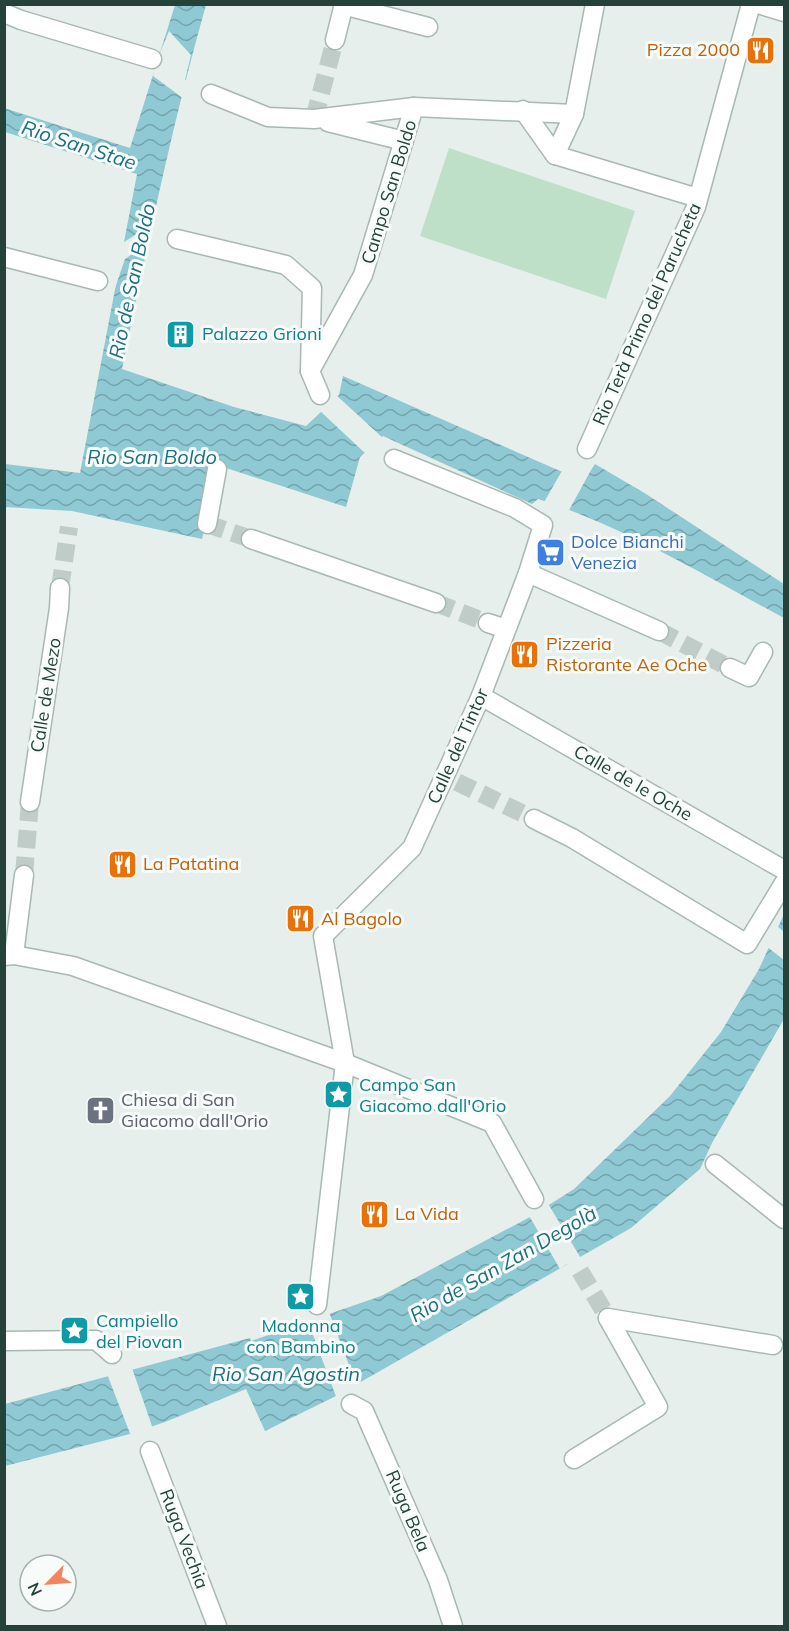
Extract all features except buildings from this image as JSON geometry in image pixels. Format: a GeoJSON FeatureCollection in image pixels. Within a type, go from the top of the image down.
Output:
{"type":"FeatureCollection","features":[{"type":"Feature","properties":{"kind":"street"},"geometry":{"type":"LineString","coordinates":[[555,155],[574,112],[595,4]]}},
{"type":"Feature","properties":{"kind":"street","name":"Rio Terà Primo del Parucheta"},"geometry":{"type":"LineString","coordinates":[[587,449],[696,207],[751,4]]}},
{"type":"Feature","properties":{"kind":"street"},"geometry":{"type":"LineString","coordinates":[[335,40],[344,5],[428,27]]}},
{"type":"Feature","properties":{"kind":"street"},"geometry":{"type":"LineString","coordinates":[[4,12],[21,20],[152,59]]}},
{"type":"Feature","properties":{"kind":"street"},"geometry":{"type":"LineString","coordinates":[[211,94],[268,117],[314,119],[414,107]]}},
{"type":"Feature","properties":{"kind":"street","name":"Campo San Boldo"},"geometry":{"type":"LineString","coordinates":[[310,371],[363,275],[414,107],[574,112]]}},
{"type":"Feature","properties":{"kind":"street"},"geometry":{"type":"LineString","coordinates":[[523,110],[555,155],[698,198]]}},
{"type":"Feature","properties":{"kind":"street"},"geometry":{"type":"LineString","coordinates":[[314,119],[404,141]]}},
{"type":"Feature","properties":{"kind":"street"},"geometry":{"type":"LineString","coordinates":[[177,239],[286,265],[312,288],[310,371],[320,396]]}},
{"type":"Feature","properties":{"kind":"street"},"geometry":{"type":"LineString","coordinates":[[4,257],[98,281]]}},
{"type":"Feature","properties":{"kind":"street","name":"Calle del Tintor"},"geometry":{"type":"LineString","coordinates":[[345,1063],[323,936],[412,848],[451,780],[528,573],[543,525],[515,508],[394,459]]}},
{"type":"Feature","properties":{"kind":"street"},"geometry":{"type":"LineString","coordinates":[[207,524],[213,474]]}},
{"type":"Feature","properties":{"kind":"street"},"geometry":{"type":"LineString","coordinates":[[251,539],[436,603]]}},
{"type":"Feature","properties":{"kind":"street"},"geometry":{"type":"LineString","coordinates":[[528,573],[659,632]]}},
{"type":"Feature","properties":{"kind":"street","name":"Calle de Mezo"},"geometry":{"type":"LineString","coordinates":[[30,802],[60,588]]}},
{"type":"Feature","properties":{"kind":"street"},"geometry":{"type":"LineString","coordinates":[[488,623],[506,629]]}},
{"type":"Feature","properties":{"kind":"street"},"geometry":{"type":"LineString","coordinates":[[730,668],[749,677],[764,652]]}},
{"type":"Feature","properties":{"kind":"street","name":"Calle de le Oche"},"geometry":{"type":"LineString","coordinates":[[481,696],[784,870]]}},
{"type":"Feature","properties":{"kind":"street"},"geometry":{"type":"LineString","coordinates":[[534,819],[572,838],[747,944],[784,883]]}},
{"type":"Feature","properties":{"kind":"street"},"geometry":{"type":"LineString","coordinates":[[24,875],[9,955],[73,966],[345,1063],[492,1123],[534,1199]]}},
{"type":"Feature","properties":{"kind":"street"},"geometry":{"type":"LineString","coordinates":[[318,1305],[345,1063]]}},
{"type":"Feature","properties":{"kind":"street"},"geometry":{"type":"LineString","coordinates":[[715,1164],[784,1219]]}},
{"type":"Feature","properties":{"kind":"street"},"geometry":{"type":"LineString","coordinates":[[574,1459],[658,1407],[608,1318],[773,1345]]}},
{"type":"Feature","properties":{"kind":"street"},"geometry":{"type":"LineString","coordinates":[[4,1341],[96,1340],[112,1354]]}},
{"type":"Feature","properties":{"kind":"street","name":"Ruga Bela"},"geometry":{"type":"LineString","coordinates":[[351,1404],[364,1411],[438,1580],[453,1626]]}},
{"type":"Feature","properties":{"kind":"street","name":"Ruga Vechia"},"geometry":{"type":"LineString","coordinates":[[150,1451],[217,1626]]}},
{"type":"Feature","properties":{"kind":"green space"},"geometry":{"type":"Polygon","coordinates":[[[449,148],[635,211],[606,299],[420,236],[449,148]]]}},
{"type":"Feature","properties":{"kind":"water"},"geometry":{"type":"Polygon","coordinates":[[[175,5],[206,5],[171,140],[122,369],[234,407],[306,426],[339,395],[343,376],[583,481],[595,464],[646,494],[784,584],[784,618],[664,553],[602,523],[538,499],[532,504],[383,436],[360,457],[346,507],[220,466],[202,539],[72,511],[5,507],[5,464],[80,473],[137,174],[5,132],[4,108],[130,148],[175,5]]]}},
{"type":"Feature","properties":{"kind":"water","name":"Rio San Agostin"},"geometry":{"type":"Polygon","coordinates":[[[784,914],[784,1019],[712,1143],[700,1169],[631,1228],[336,1396],[265,1431],[246,1389],[130,1434],[5,1466],[5,1404],[250,1338],[251,1341],[381,1296],[530,1217],[574,1189],[670,1096],[721,1032],[759,969],[784,914]]]}},
{"type":"Feature","properties":{"kind":"pier"},"geometry":{"type":"Polygon","coordinates":[[[169,31],[191,55],[185,80],[188,81],[184,99],[153,76],[157,53],[160,53],[169,31]]]}},
{"type":"Feature","properties":{"kind":"pier"},"geometry":{"type":"Polygon","coordinates":[[[152,224],[155,225],[151,241],[125,259],[114,291],[111,290],[121,244],[152,224]]]}},
{"type":"Feature","properties":{"kind":"pier"},"geometry":{"type":"Polygon","coordinates":[[[335,394],[384,439],[367,455],[319,410],[335,394]]]}},
{"type":"Feature","properties":{"kind":"pier"},"geometry":{"type":"Polygon","coordinates":[[[596,461],[568,512],[543,504],[563,469],[582,477],[596,461]]]}},
{"type":"Feature","properties":{"kind":"pier"},"geometry":{"type":"Polygon","coordinates":[[[776,925],[784,932],[784,960],[766,946],[776,925]]]}},
{"type":"Feature","properties":{"kind":"pier"},"geometry":{"type":"Polygon","coordinates":[[[547,1202],[582,1260],[569,1267],[567,1264],[560,1269],[528,1214],[547,1202]]]}},
{"type":"Feature","properties":{"kind":"pier"},"geometry":{"type":"Polygon","coordinates":[[[329,1312],[357,1386],[337,1399],[307,1319],[329,1312]]]}},
{"type":"Feature","properties":{"kind":"pier"},"geometry":{"type":"Polygon","coordinates":[[[132,1368],[153,1429],[131,1436],[107,1374],[132,1368]]]}},
{"type":"Feature","properties":{"kind":"tunnel"},"geometry":{"type":"LineString","coordinates":[[314,119],[335,40]]}},
{"type":"Feature","properties":{"kind":"tunnel"},"geometry":{"type":"LineString","coordinates":[[207,524],[251,539]]}},
{"type":"Feature","properties":{"kind":"tunnel"},"geometry":{"type":"LineString","coordinates":[[60,588],[69,527]]}},
{"type":"Feature","properties":{"kind":"tunnel"},"geometry":{"type":"LineString","coordinates":[[436,603],[488,623]]}},
{"type":"Feature","properties":{"kind":"tunnel"},"geometry":{"type":"LineString","coordinates":[[659,631],[730,668]]}},
{"type":"Feature","properties":{"kind":"tunnel"},"geometry":{"type":"LineString","coordinates":[[457,782],[534,819]]}},
{"type":"Feature","properties":{"kind":"tunnel"},"geometry":{"type":"LineString","coordinates":[[24,875],[30,802]]}},
{"type":"Feature","properties":{"kind":"tunnel"},"geometry":{"type":"LineString","coordinates":[[580,1271],[608,1318]]}},
{"type":"Feature","properties":{"kind":"place","name":"Pizza 2000"},"geometry":{"type":"Point","coordinates":[761,50]}},
{"type":"Feature","properties":{"kind":"place","name":"Palazzo Grioni"},"geometry":{"type":"Point","coordinates":[181,334]}},
{"type":"Feature","properties":{"kind":"place","name":"Dolce Bianchi Venezia"},"geometry":{"type":"Point","coordinates":[550,552]}},
{"type":"Feature","properties":{"kind":"place","name":"Pizzeria Ristorante Ae Oche"},"geometry":{"type":"Point","coordinates":[525,654]}},
{"type":"Feature","properties":{"kind":"place","name":"La Patatina"},"geometry":{"type":"Point","coordinates":[122,864]}},
{"type":"Feature","properties":{"kind":"place","name":"Al Bagolo"},"geometry":{"type":"Point","coordinates":[300,919]}},
{"type":"Feature","properties":{"kind":"place","name":"Campo San Giacomo dall'Orio"},"geometry":{"type":"Point","coordinates":[338,1095]}},
{"type":"Feature","properties":{"kind":"place","name":"Chiesa di San Giacomo dall'Orio"},"geometry":{"type":"Point","coordinates":[100,1110]}},
{"type":"Feature","properties":{"kind":"place","name":"La Vida"},"geometry":{"type":"Point","coordinates":[374,1214]}},
{"type":"Feature","properties":{"kind":"place","name":"Madonna con Bambino"},"geometry":{"type":"Point","coordinates":[301,1297]}},
{"type":"Feature","properties":{"kind":"place","name":"Campiello del Piovan"},"geometry":{"type":"Point","coordinates":[75,1331]}},
{"type":"Feature","properties":{"kind":"water label","name":"Rio San Stae"},"geometry":{"type":"Point","coordinates":[79,145]}},
{"type":"Feature","properties":{"kind":"water label","name":"Rio de San Boldo"},"geometry":{"type":"Point","coordinates":[132,281]}},
{"type":"Feature","properties":{"kind":"water label","name":"Rio San Boldo"},"geometry":{"type":"Point","coordinates":[152,457]}},
{"type":"Feature","properties":{"kind":"water label","name":"Rio de San Zan Degolà"},"geometry":{"type":"Point","coordinates":[503,1264]}}]}
